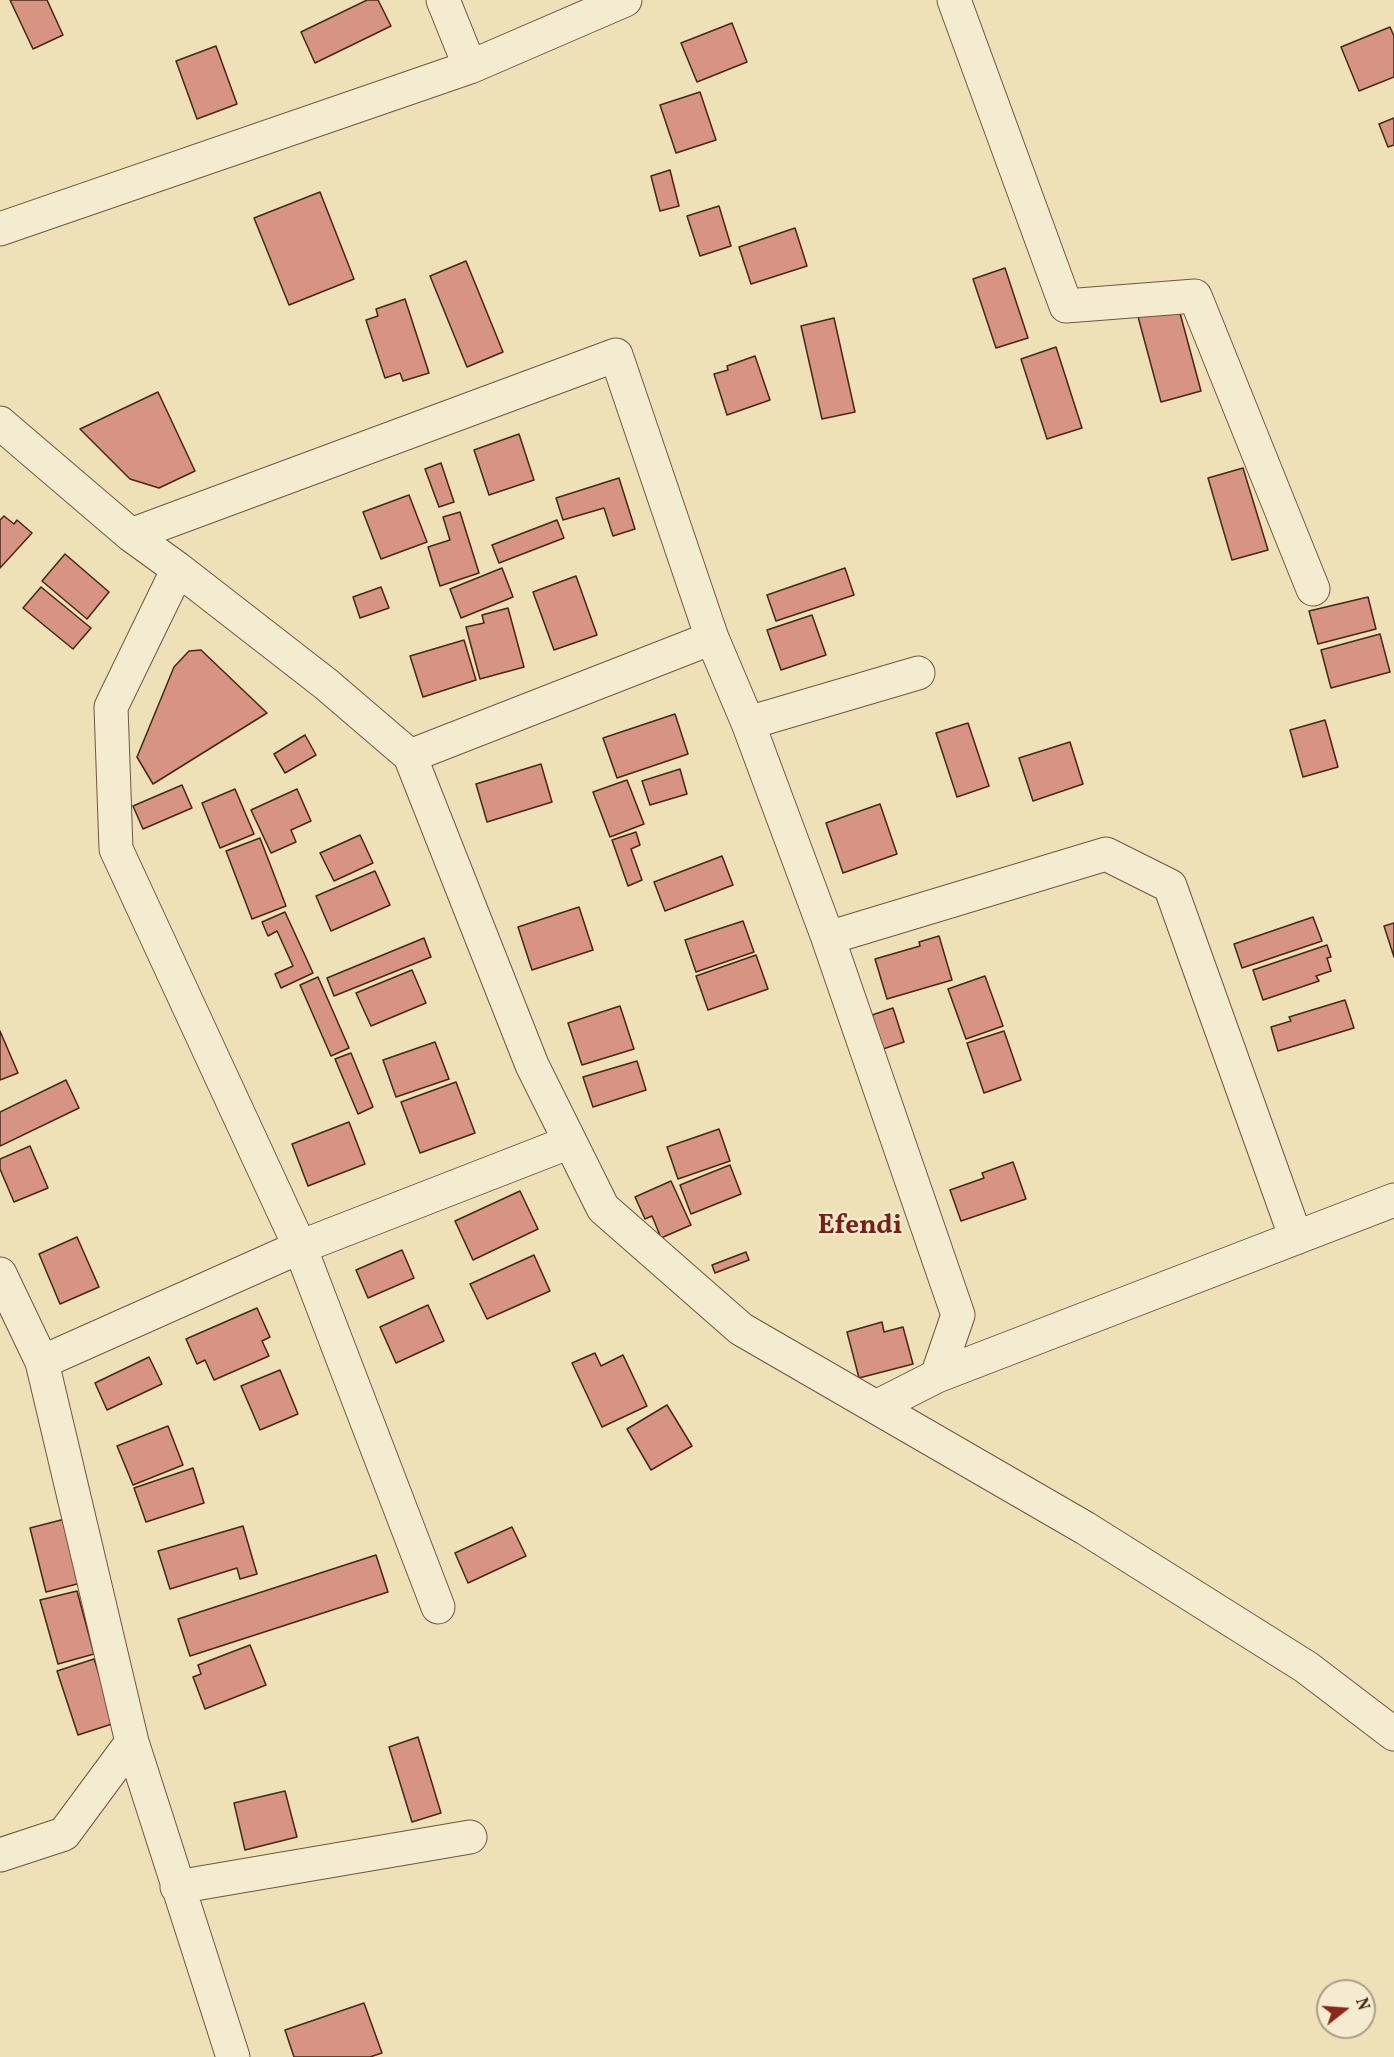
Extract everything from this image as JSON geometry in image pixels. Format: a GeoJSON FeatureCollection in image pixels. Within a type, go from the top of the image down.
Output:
{"type":"FeatureCollection","features":[{"type":"Feature","properties":{"kind":"street"},"geometry":{"type":"LineString","coordinates":[[443,0],[470,67]]}},
{"type":"Feature","properties":{"kind":"street"},"geometry":{"type":"LineString","coordinates":[[0,229],[470,67],[625,0]]}},
{"type":"Feature","properties":{"kind":"street"},"geometry":{"type":"LineString","coordinates":[[954,0],[1066,306],[1195,296],[1313,589]]}},
{"type":"Feature","properties":{"kind":"street"},"geometry":{"type":"LineString","coordinates":[[131,535],[616,355],[712,638],[748,723],[828,939],[958,1315],[937,1376]]}},
{"type":"Feature","properties":{"kind":"street"},"geometry":{"type":"LineString","coordinates":[[0,423],[131,535],[178,568],[326,684],[410,756],[532,1065],[603,1208],[741,1329],[1085,1528],[1286,1655],[1394,1734]]}},
{"type":"Feature","properties":{"kind":"street"},"geometry":{"type":"LineString","coordinates":[[178,568],[111,707],[116,849],[300,1247],[438,1607]]}},
{"type":"Feature","properties":{"kind":"street"},"geometry":{"type":"LineString","coordinates":[[410,756],[712,638]]}},
{"type":"Feature","properties":{"kind":"street"},"geometry":{"type":"LineString","coordinates":[[748,723],[918,673]]}},
{"type":"Feature","properties":{"kind":"street"},"geometry":{"type":"LineString","coordinates":[[828,939],[1106,854],[1170,886],[1296,1238]]}},
{"type":"Feature","properties":{"kind":"street"},"geometry":{"type":"LineString","coordinates":[[42,1362],[300,1247],[570,1142]]}},
{"type":"Feature","properties":{"kind":"street"},"geometry":{"type":"LineString","coordinates":[[876,1407],[937,1376],[1394,1200]]}},
{"type":"Feature","properties":{"kind":"street"},"geometry":{"type":"LineString","coordinates":[[0,1274],[42,1362],[132,1742],[233,2057]]}},
{"type":"Feature","properties":{"kind":"street"},"geometry":{"type":"LineString","coordinates":[[0,1855],[64,1834],[132,1742]]}},
{"type":"Feature","properties":{"kind":"street"},"geometry":{"type":"LineString","coordinates":[[177,1887],[470,1837]]}},
{"type":"Feature","properties":{"kind":"building"},"geometry":{"type":"Polygon","coordinates":[[[10,0],[47,0],[63,35],[33,49],[10,0]]]}},
{"type":"Feature","properties":{"kind":"building"},"geometry":{"type":"Polygon","coordinates":[[[367,0],[378,0],[391,26],[315,63],[301,32],[367,0]]]}},
{"type":"Feature","properties":{"kind":"building"},"geometry":{"type":"Polygon","coordinates":[[[732,23],[747,62],[697,82],[681,43],[732,23]]]}},
{"type":"Feature","properties":{"kind":"building"},"geometry":{"type":"Polygon","coordinates":[[[1390,27],[1394,36],[1394,77],[1359,91],[1341,47],[1390,27]]]}},
{"type":"Feature","properties":{"kind":"building"},"geometry":{"type":"Polygon","coordinates":[[[216,46],[237,104],[197,119],[176,61],[216,46]]]}},
{"type":"Feature","properties":{"kind":"building"},"geometry":{"type":"Polygon","coordinates":[[[700,92],[716,140],[676,153],[660,105],[700,92]]]}},
{"type":"Feature","properties":{"kind":"building"},"geometry":{"type":"Polygon","coordinates":[[[1394,118],[1394,145],[1388,147],[1379,124],[1394,118]]]}},
{"type":"Feature","properties":{"kind":"building"},"geometry":{"type":"Polygon","coordinates":[[[670,170],[679,206],[660,211],[651,176],[670,170]]]}},
{"type":"Feature","properties":{"kind":"building"},"geometry":{"type":"Polygon","coordinates":[[[320,192],[354,279],[289,305],[254,218],[320,192]]]}},
{"type":"Feature","properties":{"kind":"building"},"geometry":{"type":"Polygon","coordinates":[[[719,206],[731,246],[700,256],[687,216],[719,206]]]}},
{"type":"Feature","properties":{"kind":"building"},"geometry":{"type":"Polygon","coordinates":[[[795,228],[807,266],[751,284],[739,247],[795,228]]]}},
{"type":"Feature","properties":{"kind":"building"},"geometry":{"type":"Polygon","coordinates":[[[466,261],[503,352],[467,367],[430,276],[466,261]]]}},
{"type":"Feature","properties":{"kind":"building"},"geometry":{"type":"Polygon","coordinates":[[[1005,268],[1028,338],[996,348],[973,279],[1005,268]]]}},
{"type":"Feature","properties":{"kind":"building"},"geometry":{"type":"Polygon","coordinates":[[[405,299],[429,373],[403,381],[400,373],[385,378],[366,320],[378,316],[376,309],[405,299]]]}},
{"type":"Feature","properties":{"kind":"building"},"geometry":{"type":"Polygon","coordinates":[[[1177,302],[1201,391],[1161,402],[1137,313],[1177,302]]]}},
{"type":"Feature","properties":{"kind":"building"},"geometry":{"type":"Polygon","coordinates":[[[834,318],[855,412],[822,419],[801,326],[834,318]]]}},
{"type":"Feature","properties":{"kind":"building"},"geometry":{"type":"Polygon","coordinates":[[[1056,347],[1082,428],[1047,439],[1021,359],[1056,347]]]}},
{"type":"Feature","properties":{"kind":"building"},"geometry":{"type":"Polygon","coordinates":[[[755,356],[770,400],[727,415],[714,374],[728,370],[727,366],[755,356]]]}},
{"type":"Feature","properties":{"kind":"building"},"geometry":{"type":"Polygon","coordinates":[[[158,392],[195,471],[159,488],[130,479],[80,429],[158,392]]]}},
{"type":"Feature","properties":{"kind":"building"},"geometry":{"type":"Polygon","coordinates":[[[519,434],[534,480],[489,495],[474,450],[519,434]]]}},
{"type":"Feature","properties":{"kind":"building"},"geometry":{"type":"Polygon","coordinates":[[[441,463],[454,502],[439,507],[425,469],[441,463]]]}},
{"type":"Feature","properties":{"kind":"building"},"geometry":{"type":"Polygon","coordinates":[[[1243,468],[1268,550],[1232,560],[1208,478],[1243,468]]]}},
{"type":"Feature","properties":{"kind":"building"},"geometry":{"type":"Polygon","coordinates":[[[619,478],[635,529],[613,536],[604,508],[563,520],[556,498],[619,478]]]}},
{"type":"Feature","properties":{"kind":"building"},"geometry":{"type":"Polygon","coordinates":[[[409,495],[427,542],[381,559],[363,512],[409,495]]]}},
{"type":"Feature","properties":{"kind":"building"},"geometry":{"type":"Polygon","coordinates":[[[460,512],[479,573],[440,586],[428,547],[450,540],[443,517],[460,512]]]}},
{"type":"Feature","properties":{"kind":"building"},"geometry":{"type":"Polygon","coordinates":[[[4,516],[14,524],[17,520],[32,533],[0,568],[0,520],[4,516]]]}},
{"type":"Feature","properties":{"kind":"building"},"geometry":{"type":"Polygon","coordinates":[[[557,520],[564,538],[499,563],[492,545],[557,520]]]}},
{"type":"Feature","properties":{"kind":"building"},"geometry":{"type":"Polygon","coordinates":[[[65,554],[109,592],[87,619],[42,581],[65,554]]]}},
{"type":"Feature","properties":{"kind":"building"},"geometry":{"type":"Polygon","coordinates":[[[502,568],[513,597],[461,618],[450,589],[502,568]]]}},
{"type":"Feature","properties":{"kind":"building"},"geometry":{"type":"Polygon","coordinates":[[[845,568],[854,595],[776,621],[767,595],[845,568]]]}},
{"type":"Feature","properties":{"kind":"building"},"geometry":{"type":"Polygon","coordinates":[[[576,576],[597,635],[554,650],[533,592],[576,576]]]}},
{"type":"Feature","properties":{"kind":"building"},"geometry":{"type":"Polygon","coordinates":[[[41,587],[91,628],[73,649],[23,608],[41,587]]]}},
{"type":"Feature","properties":{"kind":"building"},"geometry":{"type":"Polygon","coordinates":[[[381,587],[389,608],[360,618],[353,597],[381,587]]]}},
{"type":"Feature","properties":{"kind":"building"},"geometry":{"type":"Polygon","coordinates":[[[1368,597],[1376,629],[1318,644],[1309,611],[1368,597]]]}},
{"type":"Feature","properties":{"kind":"building"},"geometry":{"type":"Polygon","coordinates":[[[508,608],[524,667],[480,679],[466,627],[484,623],[482,615],[508,608]]]}},
{"type":"Feature","properties":{"kind":"building"},"geometry":{"type":"Polygon","coordinates":[[[812,615],[826,655],[781,670],[767,630],[812,615]]]}},
{"type":"Feature","properties":{"kind":"building"},"geometry":{"type":"Polygon","coordinates":[[[1380,634],[1390,672],[1331,688],[1321,650],[1380,634]]]}},
{"type":"Feature","properties":{"kind":"building"},"geometry":{"type":"Polygon","coordinates":[[[464,640],[476,680],[423,697],[410,656],[464,640]]]}},
{"type":"Feature","properties":{"kind":"building"},"geometry":{"type":"Polygon","coordinates":[[[201,650],[267,713],[153,784],[137,757],[174,667],[189,651],[201,650]]]}},
{"type":"Feature","properties":{"kind":"building"},"geometry":{"type":"Polygon","coordinates":[[[675,714],[688,754],[617,778],[603,738],[675,714]]]}},
{"type":"Feature","properties":{"kind":"building"},"geometry":{"type":"Polygon","coordinates":[[[1325,720],[1338,767],[1303,777],[1290,730],[1325,720]]]}},
{"type":"Feature","properties":{"kind":"building"},"geometry":{"type":"Polygon","coordinates":[[[968,723],[989,786],[957,797],[936,733],[968,723]]]}},
{"type":"Feature","properties":{"kind":"building"},"geometry":{"type":"Polygon","coordinates":[[[305,735],[316,755],[285,773],[274,754],[305,735]]]}},
{"type":"Feature","properties":{"kind":"building"},"geometry":{"type":"Polygon","coordinates":[[[1070,742],[1083,784],[1033,801],[1019,758],[1070,742]]]}},
{"type":"Feature","properties":{"kind":"building"},"geometry":{"type":"Polygon","coordinates":[[[541,764],[552,802],[487,822],[476,784],[541,764]]]}},
{"type":"Feature","properties":{"kind":"building"},"geometry":{"type":"Polygon","coordinates":[[[680,769],[687,794],[650,805],[642,781],[680,769]]]}},
{"type":"Feature","properties":{"kind":"building"},"geometry":{"type":"Polygon","coordinates":[[[627,780],[644,824],[610,837],[593,792],[627,780]]]}},
{"type":"Feature","properties":{"kind":"building"},"geometry":{"type":"Polygon","coordinates":[[[182,785],[192,808],[143,829],[133,806],[182,785]]]}},
{"type":"Feature","properties":{"kind":"building"},"geometry":{"type":"Polygon","coordinates":[[[235,789],[254,834],[220,848],[202,803],[235,789]]]}},
{"type":"Feature","properties":{"kind":"building"},"geometry":{"type":"Polygon","coordinates":[[[297,789],[311,821],[291,830],[296,842],[271,853],[251,810],[297,789]]]}},
{"type":"Feature","properties":{"kind":"building"},"geometry":{"type":"Polygon","coordinates":[[[880,804],[897,854],[843,873],[826,823],[880,804]]]}},
{"type":"Feature","properties":{"kind":"building"},"geometry":{"type":"Polygon","coordinates":[[[636,832],[640,845],[631,849],[642,880],[628,886],[612,840],[636,832]]]}},
{"type":"Feature","properties":{"kind":"building"},"geometry":{"type":"Polygon","coordinates":[[[360,835],[373,863],[334,881],[320,853],[360,835]]]}},
{"type":"Feature","properties":{"kind":"building"},"geometry":{"type":"Polygon","coordinates":[[[260,838],[286,906],[252,919],[226,851],[260,838]]]}},
{"type":"Feature","properties":{"kind":"building"},"geometry":{"type":"Polygon","coordinates":[[[722,856],[733,885],[665,911],[654,882],[722,856]]]}},
{"type":"Feature","properties":{"kind":"building"},"geometry":{"type":"Polygon","coordinates":[[[375,871],[390,905],[331,931],[316,896],[375,871]]]}},
{"type":"Feature","properties":{"kind":"building"},"geometry":{"type":"Polygon","coordinates":[[[579,907],[593,950],[532,970],[518,927],[579,907]]]}},
{"type":"Feature","properties":{"kind":"building"},"geometry":{"type":"Polygon","coordinates":[[[285,912],[313,973],[281,988],[275,974],[293,966],[277,931],[268,936],[262,922],[285,912]]]}},
{"type":"Feature","properties":{"kind":"building"},"geometry":{"type":"Polygon","coordinates":[[[1313,917],[1322,941],[1242,968],[1234,944],[1313,917]]]}},
{"type":"Feature","properties":{"kind":"building"},"geometry":{"type":"Polygon","coordinates":[[[743,921],[754,952],[696,972],[685,940],[743,921]]]}},
{"type":"Feature","properties":{"kind":"building"},"geometry":{"type":"Polygon","coordinates":[[[1394,923],[1394,957],[1384,926],[1394,923]]]}},
{"type":"Feature","properties":{"kind":"building"},"geometry":{"type":"Polygon","coordinates":[[[939,936],[952,980],[887,999],[875,959],[920,946],[919,942],[939,936]]]}},
{"type":"Feature","properties":{"kind":"building"},"geometry":{"type":"Polygon","coordinates":[[[424,938],[431,957],[334,996],[327,978],[424,938]]]}},
{"type":"Feature","properties":{"kind":"building"},"geometry":{"type":"Polygon","coordinates":[[[1327,945],[1331,957],[1327,958],[1331,971],[1316,976],[1319,981],[1263,1000],[1253,970],[1327,945]]]}},
{"type":"Feature","properties":{"kind":"building"},"geometry":{"type":"Polygon","coordinates":[[[756,955],[768,989],[708,1010],[696,976],[756,955]]]}},
{"type":"Feature","properties":{"kind":"building"},"geometry":{"type":"Polygon","coordinates":[[[412,970],[426,1003],[371,1026],[356,993],[412,970]]]}},
{"type":"Feature","properties":{"kind":"building"},"geometry":{"type":"Polygon","coordinates":[[[985,976],[1003,1026],[966,1039],[948,989],[985,976]]]}},
{"type":"Feature","properties":{"kind":"building"},"geometry":{"type":"Polygon","coordinates":[[[318,977],[349,1048],[331,1056],[300,985],[318,977]]]}},
{"type":"Feature","properties":{"kind":"building"},"geometry":{"type":"Polygon","coordinates":[[[1345,1000],[1354,1028],[1278,1051],[1271,1027],[1291,1021],[1289,1017],[1345,1000]]]}},
{"type":"Feature","properties":{"kind":"building"},"geometry":{"type":"Polygon","coordinates":[[[620,1006],[634,1049],[582,1065],[568,1023],[620,1006]]]}},
{"type":"Feature","properties":{"kind":"building"},"geometry":{"type":"Polygon","coordinates":[[[893,1008],[904,1042],[883,1049],[872,1015],[893,1008]]]}},
{"type":"Feature","properties":{"kind":"building"},"geometry":{"type":"Polygon","coordinates":[[[0,1031],[18,1073],[0,1080],[0,1031]]]}},
{"type":"Feature","properties":{"kind":"building"},"geometry":{"type":"Polygon","coordinates":[[[1004,1031],[1021,1080],[984,1093],[967,1043],[1004,1031]]]}},
{"type":"Feature","properties":{"kind":"building"},"geometry":{"type":"Polygon","coordinates":[[[435,1042],[449,1079],[396,1097],[383,1060],[435,1042]]]}},
{"type":"Feature","properties":{"kind":"building"},"geometry":{"type":"Polygon","coordinates":[[[351,1053],[373,1107],[358,1114],[335,1059],[351,1053]]]}},
{"type":"Feature","properties":{"kind":"building"},"geometry":{"type":"Polygon","coordinates":[[[637,1061],[646,1090],[593,1107],[583,1077],[637,1061]]]}},
{"type":"Feature","properties":{"kind":"building"},"geometry":{"type":"Polygon","coordinates":[[[66,1080],[79,1108],[0,1146],[0,1112],[66,1080]]]}},
{"type":"Feature","properties":{"kind":"building"},"geometry":{"type":"Polygon","coordinates":[[[456,1082],[475,1133],[420,1153],[401,1102],[456,1082]]]}},
{"type":"Feature","properties":{"kind":"building"},"geometry":{"type":"Polygon","coordinates":[[[349,1122],[365,1164],[308,1186],[292,1144],[349,1122]]]}},
{"type":"Feature","properties":{"kind":"building"},"geometry":{"type":"Polygon","coordinates":[[[719,1129],[730,1161],[678,1179],[667,1147],[719,1129]]]}},
{"type":"Feature","properties":{"kind":"building"},"geometry":{"type":"Polygon","coordinates":[[[30,1146],[48,1188],[14,1202],[0,1169],[0,1159],[30,1146]]]}},
{"type":"Feature","properties":{"kind":"building"},"geometry":{"type":"Polygon","coordinates":[[[1013,1162],[1026,1199],[961,1221],[950,1190],[984,1178],[982,1173],[1013,1162]]]}},
{"type":"Feature","properties":{"kind":"building"},"geometry":{"type":"Polygon","coordinates":[[[730,1165],[741,1194],[691,1214],[680,1185],[730,1165]]]}},
{"type":"Feature","properties":{"kind":"building"},"geometry":{"type":"Polygon","coordinates":[[[671,1181],[691,1225],[661,1238],[652,1216],[645,1219],[635,1197],[671,1181]]]}},
{"type":"Feature","properties":{"kind":"building"},"geometry":{"type":"Polygon","coordinates":[[[520,1191],[538,1229],[473,1260],[455,1221],[520,1191]]]}},
{"type":"Feature","properties":{"kind":"building"},"geometry":{"type":"Polygon","coordinates":[[[77,1237],[99,1287],[60,1304],[39,1254],[77,1237]]]}},
{"type":"Feature","properties":{"kind":"building"},"geometry":{"type":"Polygon","coordinates":[[[402,1250],[414,1278],[368,1298],[356,1270],[402,1250]]]}},
{"type":"Feature","properties":{"kind":"building"},"geometry":{"type":"Polygon","coordinates":[[[746,1252],[749,1260],[715,1273],[712,1265],[746,1252]]]}},
{"type":"Feature","properties":{"kind":"building"},"geometry":{"type":"Polygon","coordinates":[[[534,1255],[550,1291],[487,1319],[470,1284],[534,1255]]]}},
{"type":"Feature","properties":{"kind":"building"},"geometry":{"type":"Polygon","coordinates":[[[428,1305],[444,1341],[396,1363],[380,1327],[428,1305]]]}},
{"type":"Feature","properties":{"kind":"building"},"geometry":{"type":"Polygon","coordinates":[[[257,1308],[270,1337],[262,1341],[269,1356],[214,1380],[205,1360],[197,1364],[186,1339],[257,1308]]]}},
{"type":"Feature","properties":{"kind":"building"},"geometry":{"type":"Polygon","coordinates":[[[882,1322],[884,1332],[903,1327],[913,1364],[859,1378],[847,1332],[882,1322]]]}},
{"type":"Feature","properties":{"kind":"building"},"geometry":{"type":"Polygon","coordinates":[[[595,1353],[601,1366],[623,1355],[647,1406],[602,1427],[572,1363],[595,1353]]]}},
{"type":"Feature","properties":{"kind":"building"},"geometry":{"type":"Polygon","coordinates":[[[149,1357],[162,1384],[107,1410],[95,1383],[149,1357]]]}},
{"type":"Feature","properties":{"kind":"building"},"geometry":{"type":"Polygon","coordinates":[[[280,1370],[298,1414],[260,1430],[241,1386],[280,1370]]]}},
{"type":"Feature","properties":{"kind":"building"},"geometry":{"type":"Polygon","coordinates":[[[667,1405],[692,1446],[651,1470],[627,1429],[667,1405]]]}},
{"type":"Feature","properties":{"kind":"building"},"geometry":{"type":"Polygon","coordinates":[[[168,1426],[183,1465],[133,1485],[117,1446],[168,1426]]]}},
{"type":"Feature","properties":{"kind":"building"},"geometry":{"type":"Polygon","coordinates":[[[193,1468],[204,1503],[146,1522],[134,1488],[193,1468]]]}},
{"type":"Feature","properties":{"kind":"building"},"geometry":{"type":"Polygon","coordinates":[[[65,1519],[81,1583],[46,1592],[30,1528],[65,1519]]]}},
{"type":"Feature","properties":{"kind":"building"},"geometry":{"type":"Polygon","coordinates":[[[243,1526],[257,1574],[240,1579],[237,1568],[170,1589],[158,1551],[243,1526]]]}},
{"type":"Feature","properties":{"kind":"building"},"geometry":{"type":"Polygon","coordinates":[[[512,1527],[526,1556],[468,1583],[455,1553],[512,1527]]]}},
{"type":"Feature","properties":{"kind":"building"},"geometry":{"type":"Polygon","coordinates":[[[376,1555],[388,1592],[190,1656],[178,1619],[376,1555]]]}},
{"type":"Feature","properties":{"kind":"building"},"geometry":{"type":"Polygon","coordinates":[[[77,1591],[94,1654],[58,1664],[40,1600],[77,1591]]]}},
{"type":"Feature","properties":{"kind":"building"},"geometry":{"type":"Polygon","coordinates":[[[250,1645],[266,1685],[205,1709],[193,1677],[201,1674],[198,1665],[250,1645]]]}},
{"type":"Feature","properties":{"kind":"building"},"geometry":{"type":"Polygon","coordinates":[[[94,1659],[115,1723],[78,1735],[57,1671],[94,1659]]]}},
{"type":"Feature","properties":{"kind":"building"},"geometry":{"type":"Polygon","coordinates":[[[418,1737],[441,1813],[412,1822],[389,1747],[418,1737]]]}},
{"type":"Feature","properties":{"kind":"building"},"geometry":{"type":"Polygon","coordinates":[[[285,1791],[297,1837],[245,1850],[234,1803],[285,1791]]]}},
{"type":"Feature","properties":{"kind":"building"},"geometry":{"type":"Polygon","coordinates":[[[364,2003],[382,2053],[370,2057],[294,2057],[285,2030],[364,2003]]]}},
{"type":"Feature","properties":{"kind":"district","name":"Efendi"},"geometry":{"type":"Point","coordinates":[860,1228]}}]}
